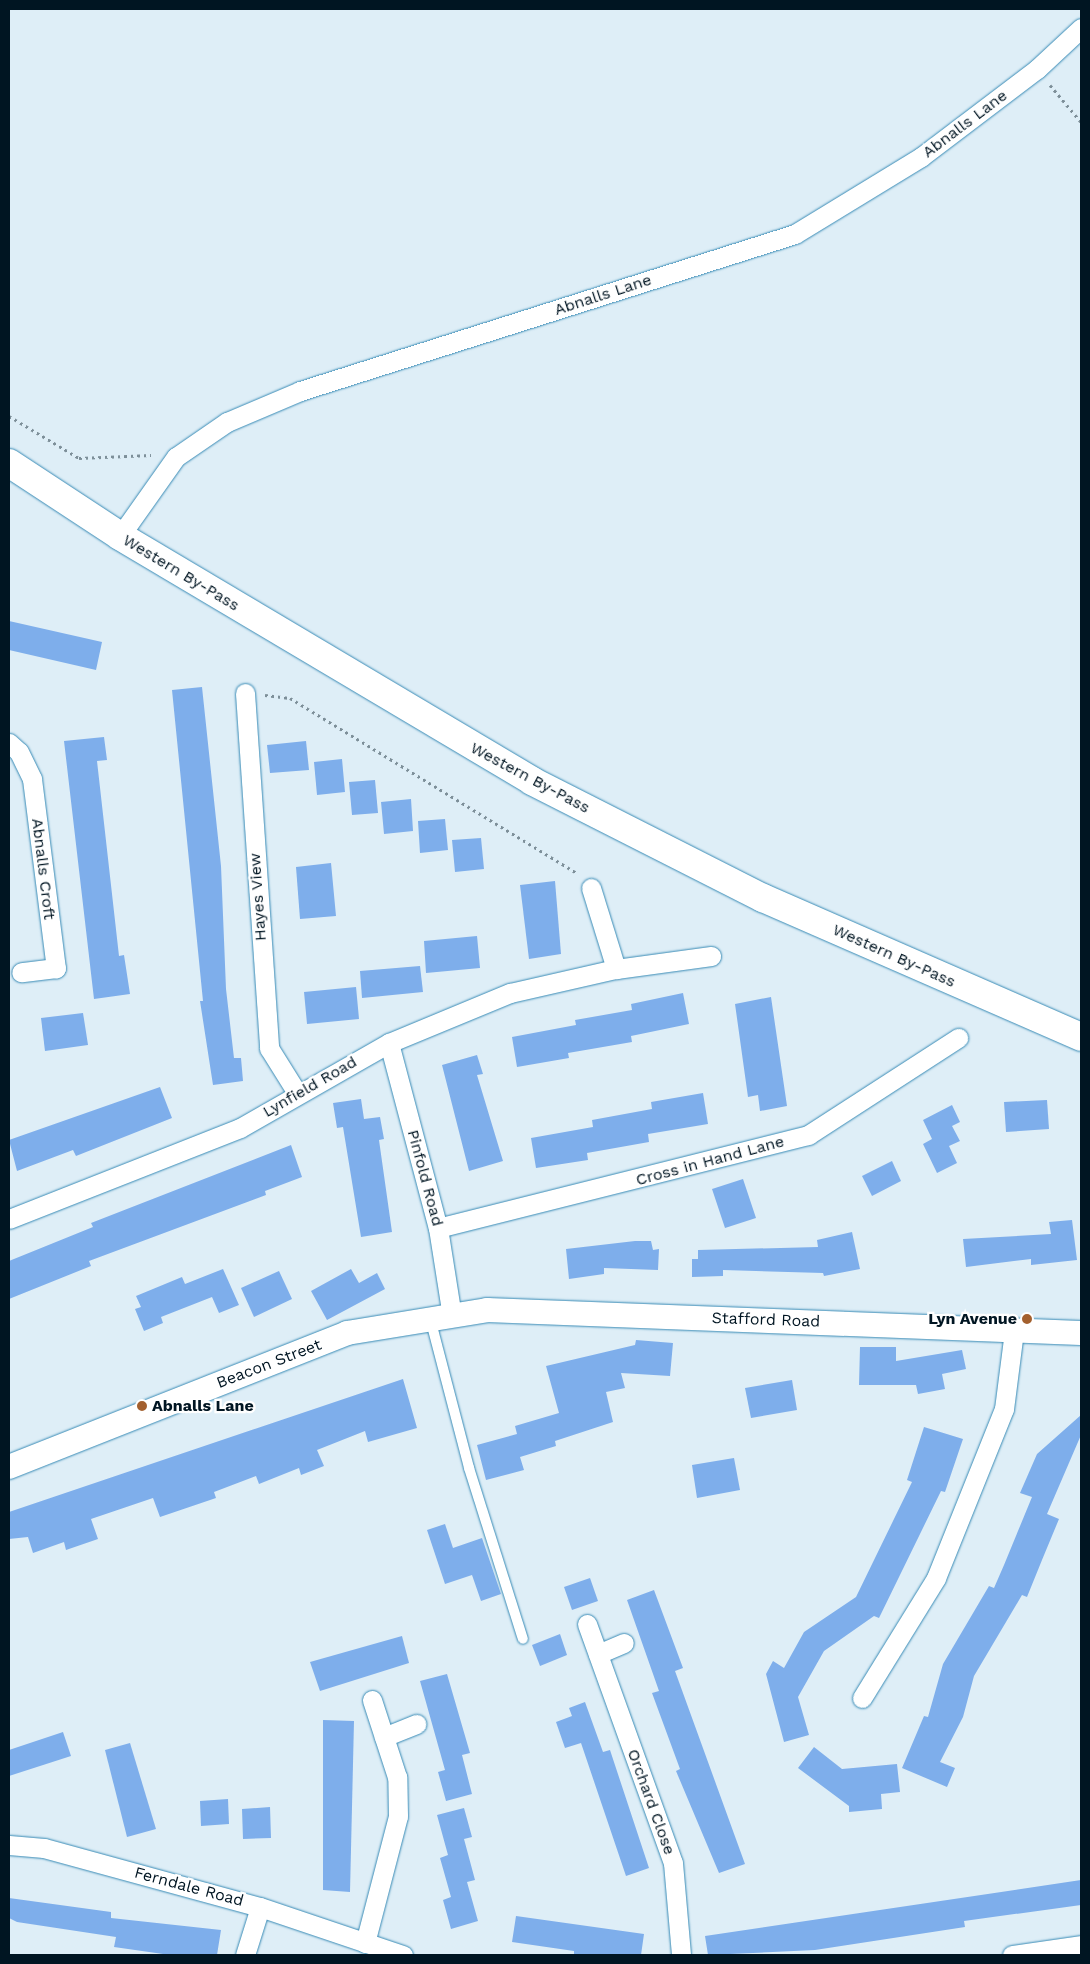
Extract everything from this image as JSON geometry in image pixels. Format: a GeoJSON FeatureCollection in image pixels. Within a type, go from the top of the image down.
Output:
{"type":"FeatureCollection","features":[{"type":"Feature","properties":{"kind":"highway","name":"Western By-Pass"},"geometry":{"type":"LineString","coordinates":[[9,463],[120,536],[532,781],[763,898],[1081,1036]]}},
{"type":"Feature","properties":{"kind":"street","name":"Abnalls Lane"},"geometry":{"type":"LineString","coordinates":[[120,536],[176,457],[227,422],[300,392],[795,234],[921,158],[1037,69],[1081,28]]}},
{"type":"Feature","properties":{"kind":"street","name":"Hayes View"},"geometry":{"type":"LineString","coordinates":[[245,693],[269,1048],[297,1093]]}},
{"type":"Feature","properties":{"kind":"street","name":"Abnalls Croft"},"geometry":{"type":"LineString","coordinates":[[9,743],[19,752],[32,779],[56,968],[21,972]]}},
{"type":"Feature","properties":{"kind":"street"},"geometry":{"type":"LineString","coordinates":[[591,888],[616,968]]}},
{"type":"Feature","properties":{"kind":"street","name":"Lynfield Road"},"geometry":{"type":"LineString","coordinates":[[9,1219],[240,1128],[297,1093],[389,1042],[510,993],[616,968],[710,956]]}},
{"type":"Feature","properties":{"kind":"street","name":"Cross in Hand Lane"},"geometry":{"type":"LineString","coordinates":[[438,1228],[808,1135],[958,1038]]}},
{"type":"Feature","properties":{"kind":"street","name":"Pinfold Road"},"geometry":{"type":"LineString","coordinates":[[389,1042],[438,1228],[441,1317]]}},
{"type":"Feature","properties":{"kind":"street","name":"Stafford Road"},"geometry":{"type":"LineString","coordinates":[[441,1317],[531,1310],[1081,1333]]}},
{"type":"Feature","properties":{"kind":"street","name":"Beacon Street"},"geometry":{"type":"LineString","coordinates":[[9,1467],[347,1333],[441,1317]]}},
{"type":"Feature","properties":{"kind":"street"},"geometry":{"type":"LineString","coordinates":[[862,1698],[936,1578],[1004,1409],[1014,1331]]}},
{"type":"Feature","properties":{"kind":"street","name":"Orchard Close"},"geometry":{"type":"LineString","coordinates":[[587,1624],[673,1863],[681,1955]]}},
{"type":"Feature","properties":{"kind":"street"},"geometry":{"type":"LineString","coordinates":[[598,1654],[624,1643]]}},
{"type":"Feature","properties":{"kind":"street"},"geometry":{"type":"LineString","coordinates":[[365,1943],[398,1816],[397,1777],[372,1700]]}},
{"type":"Feature","properties":{"kind":"street"},"geometry":{"type":"LineString","coordinates":[[384,1737],[417,1724]]}},
{"type":"Feature","properties":{"kind":"street","name":"Ferndale Road"},"geometry":{"type":"LineString","coordinates":[[9,1845],[44,1848],[260,1907],[403,1955]]}},
{"type":"Feature","properties":{"kind":"street"},"geometry":{"type":"LineString","coordinates":[[245,1955],[260,1907]]}},
{"type":"Feature","properties":{"kind":"street"},"geometry":{"type":"LineString","coordinates":[[1012,1955],[1081,1945]]}},
{"type":"Feature","properties":{"kind":"lane"},"geometry":{"type":"LineString","coordinates":[[441,1317],[469,1468],[523,1639]]}},
{"type":"Feature","properties":{"kind":"path"},"geometry":{"type":"LineString","coordinates":[[1037,69],[1081,122]]}},
{"type":"Feature","properties":{"kind":"path"},"geometry":{"type":"LineString","coordinates":[[9,416],[79,458],[156,454]]}},
{"type":"Feature","properties":{"kind":"path"},"geometry":{"type":"LineString","coordinates":[[245,693],[290,698],[579,874],[591,888]]}},
{"type":"Feature","properties":{"kind":"building"},"geometry":{"type":"Polygon","coordinates":[[[9,621],[102,642],[96,670],[9,650],[9,621]]]}},
{"type":"Feature","properties":{"kind":"building"},"geometry":{"type":"Polygon","coordinates":[[[202,687],[221,866],[226,989],[234,1058],[241,1058],[243,1081],[213,1085],[200,1001],[203,1001],[172,690],[202,687]]]}},
{"type":"Feature","properties":{"kind":"building"},"geometry":{"type":"Polygon","coordinates":[[[104,737],[107,760],[97,761],[119,956],[124,955],[130,994],[94,999],[64,741],[104,737]]]}},
{"type":"Feature","properties":{"kind":"building"},"geometry":{"type":"Polygon","coordinates":[[[306,741],[309,770],[270,773],[267,745],[306,741]]]}},
{"type":"Feature","properties":{"kind":"building"},"geometry":{"type":"Polygon","coordinates":[[[342,759],[345,792],[317,795],[314,762],[342,759]]]}},
{"type":"Feature","properties":{"kind":"building"},"geometry":{"type":"Polygon","coordinates":[[[375,780],[378,813],[352,815],[349,782],[375,780]]]}},
{"type":"Feature","properties":{"kind":"building"},"geometry":{"type":"Polygon","coordinates":[[[411,799],[413,831],[384,834],[381,802],[411,799]]]}},
{"type":"Feature","properties":{"kind":"building"},"geometry":{"type":"Polygon","coordinates":[[[445,819],[448,850],[420,853],[418,821],[445,819]]]}},
{"type":"Feature","properties":{"kind":"building"},"geometry":{"type":"Polygon","coordinates":[[[481,838],[484,869],[455,872],[452,840],[481,838]]]}},
{"type":"Feature","properties":{"kind":"building"},"geometry":{"type":"Polygon","coordinates":[[[331,863],[336,916],[300,919],[296,867],[331,863]]]}},
{"type":"Feature","properties":{"kind":"building"},"geometry":{"type":"Polygon","coordinates":[[[555,881],[561,954],[529,959],[520,885],[555,881]]]}},
{"type":"Feature","properties":{"kind":"building"},"geometry":{"type":"Polygon","coordinates":[[[477,936],[480,968],[426,973],[424,941],[477,936]]]}},
{"type":"Feature","properties":{"kind":"building"},"geometry":{"type":"Polygon","coordinates":[[[420,966],[423,992],[362,998],[360,971],[420,966]]]}},
{"type":"Feature","properties":{"kind":"building"},"geometry":{"type":"Polygon","coordinates":[[[356,987],[359,1019],[307,1024],[304,992],[356,987]]]}},
{"type":"Feature","properties":{"kind":"building"},"geometry":{"type":"Polygon","coordinates":[[[683,993],[689,1024],[631,1036],[632,1042],[568,1053],[569,1058],[517,1067],[512,1037],[576,1025],[575,1020],[632,1010],[631,1004],[683,993]]]}},
{"type":"Feature","properties":{"kind":"building"},"geometry":{"type":"Polygon","coordinates":[[[771,997],[787,1106],[760,1111],[758,1095],[748,1097],[735,1004],[771,997]]]}},
{"type":"Feature","properties":{"kind":"building"},"geometry":{"type":"Polygon","coordinates":[[[83,1013],[88,1045],[45,1051],[41,1018],[83,1013]]]}},
{"type":"Feature","properties":{"kind":"building"},"geometry":{"type":"Polygon","coordinates":[[[477,1055],[483,1074],[477,1075],[503,1161],[469,1171],[442,1065],[477,1055]]]}},
{"type":"Feature","properties":{"kind":"building"},"geometry":{"type":"Polygon","coordinates":[[[160,1087],[172,1118],[76,1156],[73,1150],[17,1171],[9,1140],[160,1087]]]}},
{"type":"Feature","properties":{"kind":"building"},"geometry":{"type":"Polygon","coordinates":[[[703,1093],[708,1124],[648,1134],[649,1142],[587,1153],[588,1160],[536,1168],[531,1138],[593,1127],[592,1120],[652,1109],[651,1102],[703,1093]]]}},
{"type":"Feature","properties":{"kind":"building"},"geometry":{"type":"Polygon","coordinates":[[[361,1099],[364,1119],[380,1117],[384,1139],[379,1140],[392,1232],[361,1237],[343,1127],[337,1128],[333,1103],[361,1099]]]}},
{"type":"Feature","properties":{"kind":"building"},"geometry":{"type":"Polygon","coordinates":[[[1047,1100],[1049,1129],[1006,1132],[1004,1102],[1047,1100]]]}},
{"type":"Feature","properties":{"kind":"building"},"geometry":{"type":"Polygon","coordinates":[[[952,1105],[960,1122],[952,1126],[960,1141],[949,1146],[957,1163],[937,1173],[923,1144],[932,1139],[923,1120],[952,1105]]]}},
{"type":"Feature","properties":{"kind":"building"},"geometry":{"type":"Polygon","coordinates":[[[291,1145],[302,1177],[265,1191],[266,1195],[89,1261],[91,1266],[9,1299],[9,1261],[93,1227],[91,1223],[291,1145]]]}},
{"type":"Feature","properties":{"kind":"building"},"geometry":{"type":"Polygon","coordinates":[[[892,1161],[901,1181],[872,1196],[862,1176],[892,1161]]]}},
{"type":"Feature","properties":{"kind":"building"},"geometry":{"type":"Polygon","coordinates":[[[743,1179],[756,1218],[725,1228],[712,1189],[743,1179]]]}},
{"type":"Feature","properties":{"kind":"building"},"geometry":{"type":"Polygon","coordinates":[[[1072,1220],[1077,1260],[1031,1265],[1031,1259],[966,1267],[963,1239],[1051,1234],[1049,1222],[1072,1220]]]}},
{"type":"Feature","properties":{"kind":"building"},"geometry":{"type":"Polygon","coordinates":[[[852,1232],[860,1269],[824,1276],[823,1273],[723,1270],[723,1276],[692,1277],[692,1259],[698,1259],[698,1250],[818,1247],[817,1240],[852,1232]]]}},
{"type":"Feature","properties":{"kind":"building"},"geometry":{"type":"Polygon","coordinates":[[[651,1241],[653,1250],[659,1249],[658,1270],[604,1268],[604,1274],[569,1279],[566,1249],[651,1241]]]}},
{"type":"Feature","properties":{"kind":"building"},"geometry":{"type":"Polygon","coordinates":[[[223,1269],[239,1305],[219,1313],[212,1297],[161,1317],[163,1323],[144,1331],[135,1309],[141,1307],[136,1296],[182,1277],[185,1284],[223,1269]]]}},
{"type":"Feature","properties":{"kind":"building"},"geometry":{"type":"Polygon","coordinates":[[[351,1269],[359,1283],[377,1273],[385,1289],[327,1320],[311,1291],[351,1269]]]}},
{"type":"Feature","properties":{"kind":"building"},"geometry":{"type":"Polygon","coordinates":[[[279,1271],[292,1299],[254,1317],[241,1288],[279,1271]]]}},
{"type":"Feature","properties":{"kind":"building"},"geometry":{"type":"Polygon","coordinates":[[[636,1340],[673,1343],[670,1376],[621,1373],[625,1388],[606,1392],[613,1422],[555,1441],[556,1446],[520,1457],[524,1470],[486,1480],[477,1445],[517,1434],[515,1426],[559,1413],[546,1366],[635,1345],[636,1340]]]}},
{"type":"Feature","properties":{"kind":"building"},"geometry":{"type":"Polygon","coordinates":[[[860,1347],[896,1347],[896,1361],[962,1350],[966,1369],[942,1374],[945,1389],[918,1394],[916,1385],[859,1385],[860,1347]]]}},
{"type":"Feature","properties":{"kind":"building"},"geometry":{"type":"Polygon","coordinates":[[[403,1379],[417,1428],[368,1442],[365,1431],[317,1450],[324,1466],[301,1475],[299,1468],[259,1484],[256,1476],[214,1492],[216,1498],[160,1517],[153,1498],[91,1519],[98,1539],[66,1550],[64,1542],[33,1553],[28,1537],[9,1539],[9,1512],[403,1379]]]}},
{"type":"Feature","properties":{"kind":"building"},"geometry":{"type":"Polygon","coordinates":[[[792,1380],[797,1410],[751,1418],[745,1388],[792,1380]]]}},
{"type":"Feature","properties":{"kind":"building"},"geometry":{"type":"Polygon","coordinates":[[[1081,1415],[1081,1435],[1047,1514],[1059,1519],[1027,1597],[1022,1595],[974,1676],[963,1717],[940,1762],[955,1768],[947,1787],[902,1768],[924,1716],[928,1717],[943,1664],[989,1586],[994,1588],[1004,1565],[1032,1497],[1020,1493],[1037,1454],[1081,1415]]]}},
{"type":"Feature","properties":{"kind":"building"},"geometry":{"type":"Polygon","coordinates":[[[924,1427],[963,1439],[945,1492],[941,1491],[879,1618],[874,1616],[824,1651],[798,1697],[809,1735],[784,1742],[766,1674],[773,1661],[784,1668],[804,1632],[856,1597],[912,1482],[907,1480],[924,1427]]]}},
{"type":"Feature","properties":{"kind":"building"},"geometry":{"type":"Polygon","coordinates":[[[734,1458],[740,1490],[697,1498],[692,1465],[734,1458]]]}},
{"type":"Feature","properties":{"kind":"building"},"geometry":{"type":"Polygon","coordinates":[[[445,1524],[453,1548],[482,1538],[501,1594],[481,1601],[472,1575],[445,1584],[427,1530],[445,1524]]]}},
{"type":"Feature","properties":{"kind":"building"},"geometry":{"type":"Polygon","coordinates":[[[590,1578],[598,1601],[572,1610],[564,1587],[590,1578]]]}},
{"type":"Feature","properties":{"kind":"building"},"geometry":{"type":"Polygon","coordinates":[[[654,1590],[683,1668],[675,1671],[745,1864],[719,1873],[676,1771],[680,1769],[652,1693],[659,1691],[627,1600],[654,1590]]]}},
{"type":"Feature","properties":{"kind":"building"},"geometry":{"type":"Polygon","coordinates":[[[560,1634],[567,1655],[540,1666],[532,1645],[560,1634]]]}},
{"type":"Feature","properties":{"kind":"building"},"geometry":{"type":"Polygon","coordinates":[[[402,1636],[409,1663],[320,1691],[310,1662],[402,1636]]]}},
{"type":"Feature","properties":{"kind":"building"},"geometry":{"type":"Polygon","coordinates":[[[447,1674],[470,1753],[462,1755],[472,1794],[446,1801],[438,1772],[445,1770],[420,1681],[447,1674]]]}},
{"type":"Feature","properties":{"kind":"building"},"geometry":{"type":"Polygon","coordinates":[[[585,1702],[603,1752],[610,1750],[649,1868],[626,1876],[581,1743],[565,1748],[556,1722],[572,1716],[569,1708],[585,1702]]]}},
{"type":"Feature","properties":{"kind":"building"},"geometry":{"type":"Polygon","coordinates":[[[323,1720],[354,1721],[350,1892],[323,1890],[323,1720]]]}},
{"type":"Feature","properties":{"kind":"building"},"geometry":{"type":"Polygon","coordinates":[[[63,1732],[71,1756],[9,1776],[9,1750],[63,1732]]]}},
{"type":"Feature","properties":{"kind":"building"},"geometry":{"type":"Polygon","coordinates":[[[130,1743],[156,1829],[127,1837],[105,1750],[130,1743]]]}},
{"type":"Feature","properties":{"kind":"building"},"geometry":{"type":"Polygon","coordinates":[[[814,1747],[842,1769],[897,1764],[900,1792],[881,1794],[882,1809],[849,1812],[849,1806],[798,1768],[814,1747]]]}},
{"type":"Feature","properties":{"kind":"building"},"geometry":{"type":"Polygon","coordinates":[[[228,1799],[229,1824],[201,1826],[200,1801],[228,1799]]]}},
{"type":"Feature","properties":{"kind":"building"},"geometry":{"type":"Polygon","coordinates":[[[270,1807],[271,1838],[243,1839],[242,1809],[270,1807]]]}},
{"type":"Feature","properties":{"kind":"building"},"geometry":{"type":"Polygon","coordinates":[[[464,1808],[472,1837],[464,1839],[475,1880],[467,1882],[478,1921],[451,1929],[443,1900],[451,1897],[440,1858],[448,1855],[437,1815],[464,1808]]]}},
{"type":"Feature","properties":{"kind":"building"},"geometry":{"type":"Polygon","coordinates":[[[1081,1880],[1081,1905],[964,1921],[965,1927],[815,1950],[708,1955],[705,1936],[1081,1880]]]}},
{"type":"Feature","properties":{"kind":"building"},"geometry":{"type":"Polygon","coordinates":[[[9,1898],[111,1912],[111,1918],[221,1930],[217,1955],[170,1955],[114,1947],[116,1937],[17,1922],[9,1918],[9,1898]]]}},
{"type":"Feature","properties":{"kind":"building"},"geometry":{"type":"Polygon","coordinates":[[[516,1916],[644,1934],[641,1955],[574,1955],[574,1951],[512,1942],[516,1916]]]}},
{"type":"Feature","properties":{"kind":"place","name":"Lyn Avenue"},"geometry":{"type":"Point","coordinates":[1027,1319]}},
{"type":"Feature","properties":{"kind":"place","name":"Abnalls Lane"},"geometry":{"type":"Point","coordinates":[142,1406]}}]}
